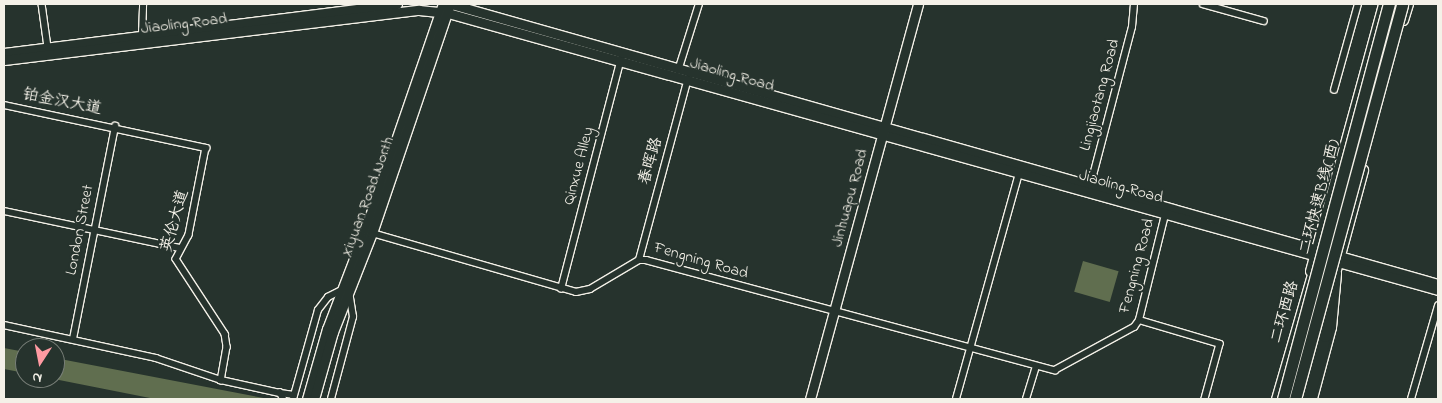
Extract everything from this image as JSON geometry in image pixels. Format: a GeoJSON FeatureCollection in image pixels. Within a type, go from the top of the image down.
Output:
{"type":"FeatureCollection","features":[{"type":"Feature","properties":{"kind":"highway","name":"二环快速B线(西)"},"geometry":{"type":"LineString","coordinates":[[1283,399],[1390,4]]}},
{"type":"Feature","properties":{"kind":"highway"},"geometry":{"type":"LineString","coordinates":[[1295,399],[1400,4]]}},
{"type":"Feature","properties":{"kind":"highway"},"geometry":{"type":"LineString","coordinates":[[1308,399],[1325,336],[1328,299]]}},
{"type":"Feature","properties":{"kind":"street"},"geometry":{"type":"LineString","coordinates":[[42,4],[48,47]]}},
{"type":"Feature","properties":{"kind":"street"},"geometry":{"type":"LineString","coordinates":[[142,36],[143,4]]}},
{"type":"Feature","properties":{"kind":"street","name":"Jiaoling Road"},"geometry":{"type":"LineString","coordinates":[[4,53],[397,4]]}},
{"type":"Feature","properties":{"kind":"street"},"geometry":{"type":"LineString","coordinates":[[678,71],[700,4]]}},
{"type":"Feature","properties":{"kind":"street","name":"Jinhuapu Road"},"geometry":{"type":"LineString","coordinates":[[810,399],[918,4]]}},
{"type":"Feature","properties":{"kind":"street","name":"Lingjiaotang Road"},"geometry":{"type":"LineString","coordinates":[[1089,189],[1132,27],[1134,4]]}},
{"type":"Feature","properties":{"kind":"street"},"geometry":{"type":"LineString","coordinates":[[1203,4],[1264,21]]}},
{"type":"Feature","properties":{"kind":"street"},"geometry":{"type":"LineString","coordinates":[[1334,90],[1358,4]]}},
{"type":"Feature","properties":{"kind":"street"},"geometry":{"type":"LineString","coordinates":[[1318,253],[1382,4]]}},
{"type":"Feature","properties":{"kind":"street"},"geometry":{"type":"LineString","coordinates":[[1314,399],[1334,321],[1336,258],[1334,230],[1390,4]]}},
{"type":"Feature","properties":{"kind":"street"},"geometry":{"type":"LineString","coordinates":[[1318,253],[1334,230],[1400,4]]}},
{"type":"Feature","properties":{"kind":"street"},"geometry":{"type":"LineString","coordinates":[[1302,399],[1328,299],[1336,258],[1408,4]]}},
{"type":"Feature","properties":{"kind":"street","name":"Jiaoling Road"},"geometry":{"type":"LineString","coordinates":[[4,60],[446,7],[690,74],[1318,253],[1438,284]]}},
{"type":"Feature","properties":{"kind":"street","name":"Xiyuan Road North"},"geometry":{"type":"LineString","coordinates":[[345,291],[372,233],[446,7]]}},
{"type":"Feature","properties":{"kind":"street","name":"Xiyuan Road North"},"geometry":{"type":"LineString","coordinates":[[308,399],[337,312],[446,7]]}},
{"type":"Feature","properties":{"kind":"street","name":"Qinxue Alley"},"geometry":{"type":"LineString","coordinates":[[561,289],[622,55]]}},
{"type":"Feature","properties":{"kind":"street","name":"春晖路"},"geometry":{"type":"LineString","coordinates":[[639,260],[690,74]]}},
{"type":"Feature","properties":{"kind":"street","name":"铂金汉大道"},"geometry":{"type":"LineString","coordinates":[[4,105],[115,126]]}},
{"type":"Feature","properties":{"kind":"street","name":"London Street"},"geometry":{"type":"LineString","coordinates":[[73,339],[115,126]]}},
{"type":"Feature","properties":{"kind":"street","name":"英伦大道"},"geometry":{"type":"LineString","coordinates":[[115,126],[206,148],[188,235],[177,254],[178,264],[227,339],[221,380]]}},
{"type":"Feature","properties":{"kind":"street","name":"Jiaoling Road"},"geometry":{"type":"LineString","coordinates":[[885,130],[1018,174],[1089,189],[1165,215],[1318,253]]}},
{"type":"Feature","properties":{"kind":"street"},"geometry":{"type":"LineString","coordinates":[[956,399],[1018,174]]}},
{"type":"Feature","properties":{"kind":"street"},"geometry":{"type":"LineString","coordinates":[[4,211],[180,248]]}},
{"type":"Feature","properties":{"kind":"street","name":"Fengning Road"},"geometry":{"type":"LineString","coordinates":[[372,233],[576,292],[590,289],[639,260],[816,308],[835,310],[972,345],[1036,367],[1055,370],[1134,327],[1139,320],[1165,215]]}},
{"type":"Feature","properties":{"kind":"street","name":"二环西路"},"geometry":{"type":"LineString","coordinates":[[1276,399],[1305,292],[1318,253]]}},
{"type":"Feature","properties":{"kind":"street","name":"Jiaoling Road"},"geometry":{"type":"LineString","coordinates":[[1336,258],[1438,290]]}},
{"type":"Feature","properties":{"kind":"street"},"geometry":{"type":"LineString","coordinates":[[4,325],[156,358],[221,380],[281,396],[294,397],[318,310],[328,297],[345,291],[353,317],[331,399],[338,399]]}},
{"type":"Feature","properties":{"kind":"street"},"geometry":{"type":"LineString","coordinates":[[1411,399],[1438,306]]}},
{"type":"Feature","properties":{"kind":"street","name":"Xiyuan Road North"},"geometry":{"type":"LineString","coordinates":[[314,399],[337,312]]}},
{"type":"Feature","properties":{"kind":"street"},"geometry":{"type":"LineString","coordinates":[[1139,320],[1220,344],[1205,399]]}},
{"type":"Feature","properties":{"kind":"street"},"geometry":{"type":"LineString","coordinates":[[1026,399],[1036,367]]}},
{"type":"Feature","properties":{"kind":"green space"},"geometry":{"type":"Polygon","coordinates":[[[1083,261],[1119,271],[1110,302],[1074,292],[1083,261]]]}},
{"type":"Feature","properties":{"kind":"green space"},"geometry":{"type":"Polygon","coordinates":[[[4,348],[15,350],[15,371],[4,369],[4,348]]]}},
{"type":"Feature","properties":{"kind":"green space"},"geometry":{"type":"Polygon","coordinates":[[[65,360],[269,399],[155,399],[65,381],[65,360]]]}}]}
